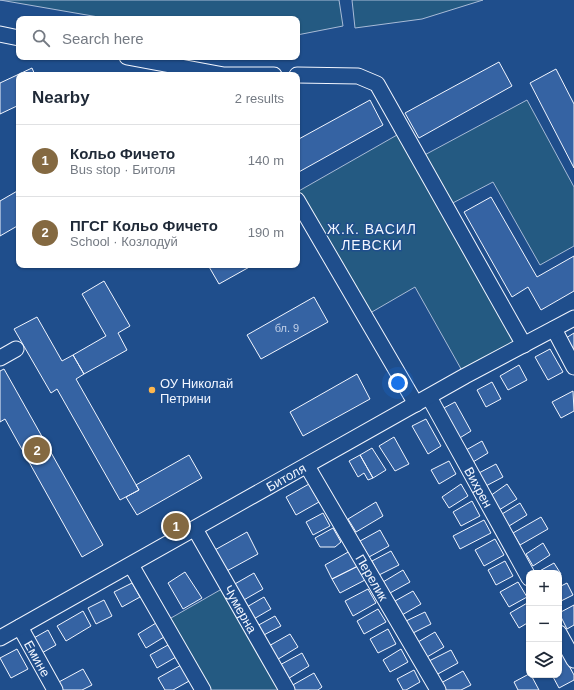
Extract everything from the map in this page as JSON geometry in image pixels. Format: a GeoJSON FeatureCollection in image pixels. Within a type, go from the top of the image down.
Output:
{"type":"FeatureCollection","features":[{"type":"Feature","properties":{"kind":"street"},"geometry":{"type":"LineString","coordinates":[[0,34],[16,37]]}},
{"type":"Feature","properties":{"kind":"street"},"geometry":{"type":"LineString","coordinates":[[143,60],[208,72]]}},
{"type":"Feature","properties":{"kind":"street"},"geometry":{"type":"LineString","coordinates":[[300,75],[358,76],[377,84],[524,345]]}},
{"type":"Feature","properties":{"kind":"street","name":"Вихрен"},"geometry":{"type":"LineString","coordinates":[[300,205],[423,400],[526,573]]}},
{"type":"Feature","properties":{"kind":"street","name":"Битоля"},"geometry":{"type":"LineString","coordinates":[[0,638],[423,400],[574,318]]}},
{"type":"Feature","properties":{"kind":"street"},"geometry":{"type":"LineString","coordinates":[[554,329],[574,367]]}},
{"type":"Feature","properties":{"kind":"street"},"geometry":{"type":"LineString","coordinates":[[0,358],[16,349]]}},
{"type":"Feature","properties":{"kind":"street","name":"Перелик"},"geometry":{"type":"LineString","coordinates":[[307,466],[438,690]]}},
{"type":"Feature","properties":{"kind":"street","name":"Чумерна"},"geometry":{"type":"LineString","coordinates":[[195,528],[287,690]]}},
{"type":"Feature","properties":{"kind":"street"},"geometry":{"type":"LineString","coordinates":[[131,565],[203,690]]}},
{"type":"Feature","properties":{"kind":"street","name":"Емине"},"geometry":{"type":"LineString","coordinates":[[20,627],[55,690]]}},
{"type":"Feature","properties":{"kind":"street"},"geometry":{"type":"LineString","coordinates":[[562,638],[574,660]]}},
{"type":"Feature","properties":{"kind":"shaded area"},"geometry":{"type":"Polygon","coordinates":[[[0,0],[339,0],[343,26],[300,34],[300,16],[93,16],[0,0]]]}},
{"type":"Feature","properties":{"kind":"shaded area"},"geometry":{"type":"Polygon","coordinates":[[[352,0],[483,0],[422,19],[355,28],[352,0]]]}},
{"type":"Feature","properties":{"kind":"shaded area"},"geometry":{"type":"Polygon","coordinates":[[[527,100],[574,187],[574,246],[540,265],[493,182],[447,206],[524,345],[465,376],[415,287],[365,316],[300,205],[300,190],[404,131],[419,158],[527,100]]]}},
{"type":"Feature","properties":{"kind":"shaded area"},"geometry":{"type":"Polygon","coordinates":[[[227,586],[287,690],[203,690],[164,622],[227,586]]]}},
{"type":"Feature","properties":{"kind":"building"},"geometry":{"type":"Polygon","coordinates":[[[499,62],[512,86],[419,138],[405,113],[499,62]]]}},
{"type":"Feature","properties":{"kind":"building"},"geometry":{"type":"Polygon","coordinates":[[[32,68],[34,72],[23,72],[32,68]]]}},
{"type":"Feature","properties":{"kind":"building"},"geometry":{"type":"Polygon","coordinates":[[[556,69],[574,104],[574,168],[530,83],[556,69]]]}},
{"type":"Feature","properties":{"kind":"building"},"geometry":{"type":"Polygon","coordinates":[[[16,76],[16,106],[0,114],[0,83],[16,76]]]}},
{"type":"Feature","properties":{"kind":"building"},"geometry":{"type":"Polygon","coordinates":[[[370,100],[383,125],[300,171],[300,138],[370,100]]]}},
{"type":"Feature","properties":{"kind":"building"},"geometry":{"type":"Polygon","coordinates":[[[16,192],[16,227],[0,236],[0,201],[16,192]]]}},
{"type":"Feature","properties":{"kind":"building"},"geometry":{"type":"Polygon","coordinates":[[[491,197],[537,277],[574,256],[574,291],[541,310],[528,287],[512,297],[464,212],[491,197]]]}},
{"type":"Feature","properties":{"kind":"building"},"geometry":{"type":"Polygon","coordinates":[[[210,268],[248,268],[219,284],[210,268]]]}},
{"type":"Feature","properties":{"kind":"building"},"geometry":{"type":"Polygon","coordinates":[[[104,281],[130,326],[118,333],[127,350],[84,374],[73,355],[106,336],[82,294],[104,281]]]}},
{"type":"Feature","properties":{"kind":"building"},"geometry":{"type":"Polygon","coordinates":[[[314,297],[328,322],[261,359],[247,335],[314,297]]]}},
{"type":"Feature","properties":{"kind":"building"},"geometry":{"type":"Polygon","coordinates":[[[37,317],[62,361],[73,355],[84,374],[76,379],[139,490],[120,500],[57,389],[51,393],[14,329],[37,317]]]}},
{"type":"Feature","properties":{"kind":"building"},"geometry":{"type":"Polygon","coordinates":[[[574,333],[574,352],[566,338],[574,333]]]}},
{"type":"Feature","properties":{"kind":"building"},"geometry":{"type":"Polygon","coordinates":[[[550,349],[563,372],[548,380],[535,357],[550,349]]]}},
{"type":"Feature","properties":{"kind":"building"},"geometry":{"type":"Polygon","coordinates":[[[519,365],[527,380],[508,390],[500,376],[519,365]]]}},
{"type":"Feature","properties":{"kind":"building"},"geometry":{"type":"Polygon","coordinates":[[[4,369],[103,545],[82,557],[5,419],[0,422],[0,371],[4,369]]]}},
{"type":"Feature","properties":{"kind":"building"},"geometry":{"type":"Polygon","coordinates":[[[357,374],[370,399],[303,436],[290,412],[357,374]]]}},
{"type":"Feature","properties":{"kind":"building"},"geometry":{"type":"Polygon","coordinates":[[[492,382],[501,399],[486,407],[477,390],[492,382]]]}},
{"type":"Feature","properties":{"kind":"building"},"geometry":{"type":"Polygon","coordinates":[[[573,391],[574,411],[561,418],[552,402],[573,391]]]}},
{"type":"Feature","properties":{"kind":"building"},"geometry":{"type":"Polygon","coordinates":[[[455,402],[471,431],[458,439],[442,409],[455,402]]]}},
{"type":"Feature","properties":{"kind":"building"},"geometry":{"type":"Polygon","coordinates":[[[426,419],[441,446],[428,454],[412,426],[426,419]]]}},
{"type":"Feature","properties":{"kind":"building"},"geometry":{"type":"Polygon","coordinates":[[[394,437],[409,464],[395,471],[379,446],[394,437]]]}},
{"type":"Feature","properties":{"kind":"building"},"geometry":{"type":"Polygon","coordinates":[[[482,441],[488,453],[473,462],[466,450],[482,441]]]}},
{"type":"Feature","properties":{"kind":"building"},"geometry":{"type":"Polygon","coordinates":[[[372,448],[386,470],[373,478],[360,455],[372,448]]]}},
{"type":"Feature","properties":{"kind":"building"},"geometry":{"type":"Polygon","coordinates":[[[189,455],[202,478],[137,515],[126,497],[139,490],[136,485],[189,455]]]}},
{"type":"Feature","properties":{"kind":"building"},"geometry":{"type":"Polygon","coordinates":[[[360,455],[373,478],[368,480],[364,473],[358,477],[349,461],[360,455]]]}},
{"type":"Feature","properties":{"kind":"building"},"geometry":{"type":"Polygon","coordinates":[[[449,461],[456,474],[439,484],[431,470],[449,461]]]}},
{"type":"Feature","properties":{"kind":"building"},"geometry":{"type":"Polygon","coordinates":[[[496,464],[503,477],[484,487],[477,474],[496,464]]]}},
{"type":"Feature","properties":{"kind":"building"},"geometry":{"type":"Polygon","coordinates":[[[309,484],[319,502],[296,515],[286,497],[309,484]]]}},
{"type":"Feature","properties":{"kind":"building"},"geometry":{"type":"Polygon","coordinates":[[[461,484],[468,496],[449,508],[442,497],[461,484]]]}},
{"type":"Feature","properties":{"kind":"building"},"geometry":{"type":"Polygon","coordinates":[[[507,484],[517,499],[499,510],[490,496],[507,484]]]}},
{"type":"Feature","properties":{"kind":"building"},"geometry":{"type":"Polygon","coordinates":[[[472,501],[480,516],[461,526],[453,512],[472,501]]]}},
{"type":"Feature","properties":{"kind":"building"},"geometry":{"type":"Polygon","coordinates":[[[376,502],[383,516],[356,532],[348,519],[376,502]]]}},
{"type":"Feature","properties":{"kind":"building"},"geometry":{"type":"Polygon","coordinates":[[[520,503],[527,515],[509,526],[502,514],[520,503]]]}},
{"type":"Feature","properties":{"kind":"building"},"geometry":{"type":"Polygon","coordinates":[[[323,513],[330,526],[313,535],[306,522],[323,513]]]}},
{"type":"Feature","properties":{"kind":"building"},"geometry":{"type":"Polygon","coordinates":[[[541,517],[548,529],[520,545],[513,533],[541,517]]]}},
{"type":"Feature","properties":{"kind":"building"},"geometry":{"type":"Polygon","coordinates":[[[484,520],[491,533],[460,549],[453,536],[484,520]]]}},
{"type":"Feature","properties":{"kind":"building"},"geometry":{"type":"Polygon","coordinates":[[[333,528],[341,542],[335,547],[320,547],[315,538],[333,528]]]}},
{"type":"Feature","properties":{"kind":"building"},"geometry":{"type":"Polygon","coordinates":[[[380,530],[389,546],[369,557],[360,541],[380,530]]]}},
{"type":"Feature","properties":{"kind":"building"},"geometry":{"type":"Polygon","coordinates":[[[247,532],[258,554],[225,572],[213,551],[247,532]]]}},
{"type":"Feature","properties":{"kind":"building"},"geometry":{"type":"Polygon","coordinates":[[[495,539],[504,555],[484,566],[475,550],[495,539]]]}},
{"type":"Feature","properties":{"kind":"building"},"geometry":{"type":"Polygon","coordinates":[[[543,543],[550,555],[533,566],[526,554],[543,543]]]}},
{"type":"Feature","properties":{"kind":"building"},"geometry":{"type":"Polygon","coordinates":[[[350,551],[358,566],[332,579],[325,565],[350,551]]]}},
{"type":"Feature","properties":{"kind":"building"},"geometry":{"type":"Polygon","coordinates":[[[391,551],[399,565],[379,575],[372,561],[391,551]]]}},
{"type":"Feature","properties":{"kind":"building"},"geometry":{"type":"Polygon","coordinates":[[[505,561],[513,576],[496,585],[488,570],[505,561]]]}},
{"type":"Feature","properties":{"kind":"building"},"geometry":{"type":"Polygon","coordinates":[[[554,563],[558,570],[541,570],[554,563]]]}},
{"type":"Feature","properties":{"kind":"building"},"geometry":{"type":"Polygon","coordinates":[[[358,566],[365,580],[340,593],[332,579],[358,566]]]}},
{"type":"Feature","properties":{"kind":"building"},"geometry":{"type":"Polygon","coordinates":[[[403,570],[410,582],[390,593],[383,582],[403,570]]]}},
{"type":"Feature","properties":{"kind":"building"},"geometry":{"type":"Polygon","coordinates":[[[185,572],[202,598],[183,609],[168,583],[185,572]]]}},
{"type":"Feature","properties":{"kind":"building"},"geometry":{"type":"Polygon","coordinates":[[[254,573],[263,589],[242,601],[233,585],[254,573]]]}},
{"type":"Feature","properties":{"kind":"building"},"geometry":{"type":"Polygon","coordinates":[[[518,582],[526,598],[509,607],[500,592],[518,582]]]}},
{"type":"Feature","properties":{"kind":"building"},"geometry":{"type":"Polygon","coordinates":[[[132,583],[140,597],[122,607],[114,592],[132,583]]]}},
{"type":"Feature","properties":{"kind":"building"},"geometry":{"type":"Polygon","coordinates":[[[567,583],[573,595],[562,600],[562,586],[567,583]]]}},
{"type":"Feature","properties":{"kind":"building"},"geometry":{"type":"Polygon","coordinates":[[[368,589],[376,603],[353,616],[345,601],[368,589]]]}},
{"type":"Feature","properties":{"kind":"building"},"geometry":{"type":"Polygon","coordinates":[[[413,591],[421,604],[402,615],[395,601],[413,591]]]}},
{"type":"Feature","properties":{"kind":"building"},"geometry":{"type":"Polygon","coordinates":[[[264,597],[271,609],[252,620],[245,608],[264,597]]]}},
{"type":"Feature","properties":{"kind":"building"},"geometry":{"type":"Polygon","coordinates":[[[104,600],[112,616],[96,624],[88,608],[104,600]]]}},
{"type":"Feature","properties":{"kind":"building"},"geometry":{"type":"Polygon","coordinates":[[[526,604],[526,624],[519,628],[510,613],[526,604]]]}},
{"type":"Feature","properties":{"kind":"building"},"geometry":{"type":"Polygon","coordinates":[[[574,605],[574,625],[567,629],[562,619],[562,611],[574,605]]]}},
{"type":"Feature","properties":{"kind":"building"},"geometry":{"type":"Polygon","coordinates":[[[378,609],[386,622],[364,634],[357,621],[378,609]]]}},
{"type":"Feature","properties":{"kind":"building"},"geometry":{"type":"Polygon","coordinates":[[[83,611],[91,626],[66,641],[57,626],[83,611]]]}},
{"type":"Feature","properties":{"kind":"building"},"geometry":{"type":"Polygon","coordinates":[[[425,612],[431,624],[413,633],[406,621],[425,612]]]}},
{"type":"Feature","properties":{"kind":"building"},"geometry":{"type":"Polygon","coordinates":[[[275,616],[281,626],[260,637],[255,627],[275,616]]]}},
{"type":"Feature","properties":{"kind":"building"},"geometry":{"type":"Polygon","coordinates":[[[156,623],[164,637],[146,648],[138,634],[156,623]]]}},
{"type":"Feature","properties":{"kind":"building"},"geometry":{"type":"Polygon","coordinates":[[[388,629],[396,644],[378,653],[370,639],[388,629]]]}},
{"type":"Feature","properties":{"kind":"building"},"geometry":{"type":"Polygon","coordinates":[[[48,630],[56,645],[40,654],[32,639],[48,630]]]}},
{"type":"Feature","properties":{"kind":"building"},"geometry":{"type":"Polygon","coordinates":[[[435,632],[444,647],[427,657],[418,642],[435,632]]]}},
{"type":"Feature","properties":{"kind":"building"},"geometry":{"type":"Polygon","coordinates":[[[290,634],[298,647],[275,661],[267,647],[290,634]]]}},
{"type":"Feature","properties":{"kind":"building"},"geometry":{"type":"Polygon","coordinates":[[[168,645],[176,657],[157,668],[150,655],[168,645]]]}},
{"type":"Feature","properties":{"kind":"building"},"geometry":{"type":"Polygon","coordinates":[[[17,649],[28,669],[11,678],[0,658],[17,649]]]}},
{"type":"Feature","properties":{"kind":"building"},"geometry":{"type":"Polygon","coordinates":[[[401,649],[408,662],[390,672],[383,660],[401,649]]]}},
{"type":"Feature","properties":{"kind":"building"},"geometry":{"type":"Polygon","coordinates":[[[451,650],[458,663],[436,675],[429,661],[451,650]]]}},
{"type":"Feature","properties":{"kind":"building"},"geometry":{"type":"Polygon","coordinates":[[[302,653],[309,666],[286,680],[278,666],[302,653]]]}},
{"type":"Feature","properties":{"kind":"building"},"geometry":{"type":"Polygon","coordinates":[[[562,653],[574,675],[574,680],[559,688],[554,678],[562,678],[562,653]]]}},
{"type":"Feature","properties":{"kind":"building"},"geometry":{"type":"Polygon","coordinates":[[[183,664],[191,680],[173,690],[165,690],[158,678],[183,664]]]}},
{"type":"Feature","properties":{"kind":"building"},"geometry":{"type":"Polygon","coordinates":[[[83,669],[92,685],[82,690],[61,690],[57,683],[83,669]]]}},
{"type":"Feature","properties":{"kind":"building"},"geometry":{"type":"Polygon","coordinates":[[[414,670],[420,682],[406,690],[403,690],[397,679],[414,670]]]}},
{"type":"Feature","properties":{"kind":"building"},"geometry":{"type":"Polygon","coordinates":[[[463,671],[471,685],[461,690],[444,690],[441,683],[463,671]]]}},
{"type":"Feature","properties":{"kind":"building"},"geometry":{"type":"Polygon","coordinates":[[[314,673],[322,687],[318,690],[293,690],[291,686],[314,673]]]}},
{"type":"Feature","properties":{"kind":"building"},"geometry":{"type":"Polygon","coordinates":[[[526,676],[526,678],[533,678],[539,690],[518,690],[514,682],[526,676]]]}},
{"type":"Feature","properties":{"kind":"place","name":"ОУ Николай Петрини"},"geometry":{"type":"Point","coordinates":[152,390]}},
{"type":"Feature","properties":{"kind":"place","name":"ПГСГ Кольо Фичето"},"geometry":{"type":"Point","coordinates":[37,450]}},
{"type":"Feature","properties":{"kind":"place","name":"Кольо Фичето"},"geometry":{"type":"Point","coordinates":[176,526]}},
{"type":"Feature","properties":{"kind":"district","name":"Ж.К. ВАСИЛ ЛЕВСКИ"},"geometry":{"type":"Point","coordinates":[372,238]}}]}
